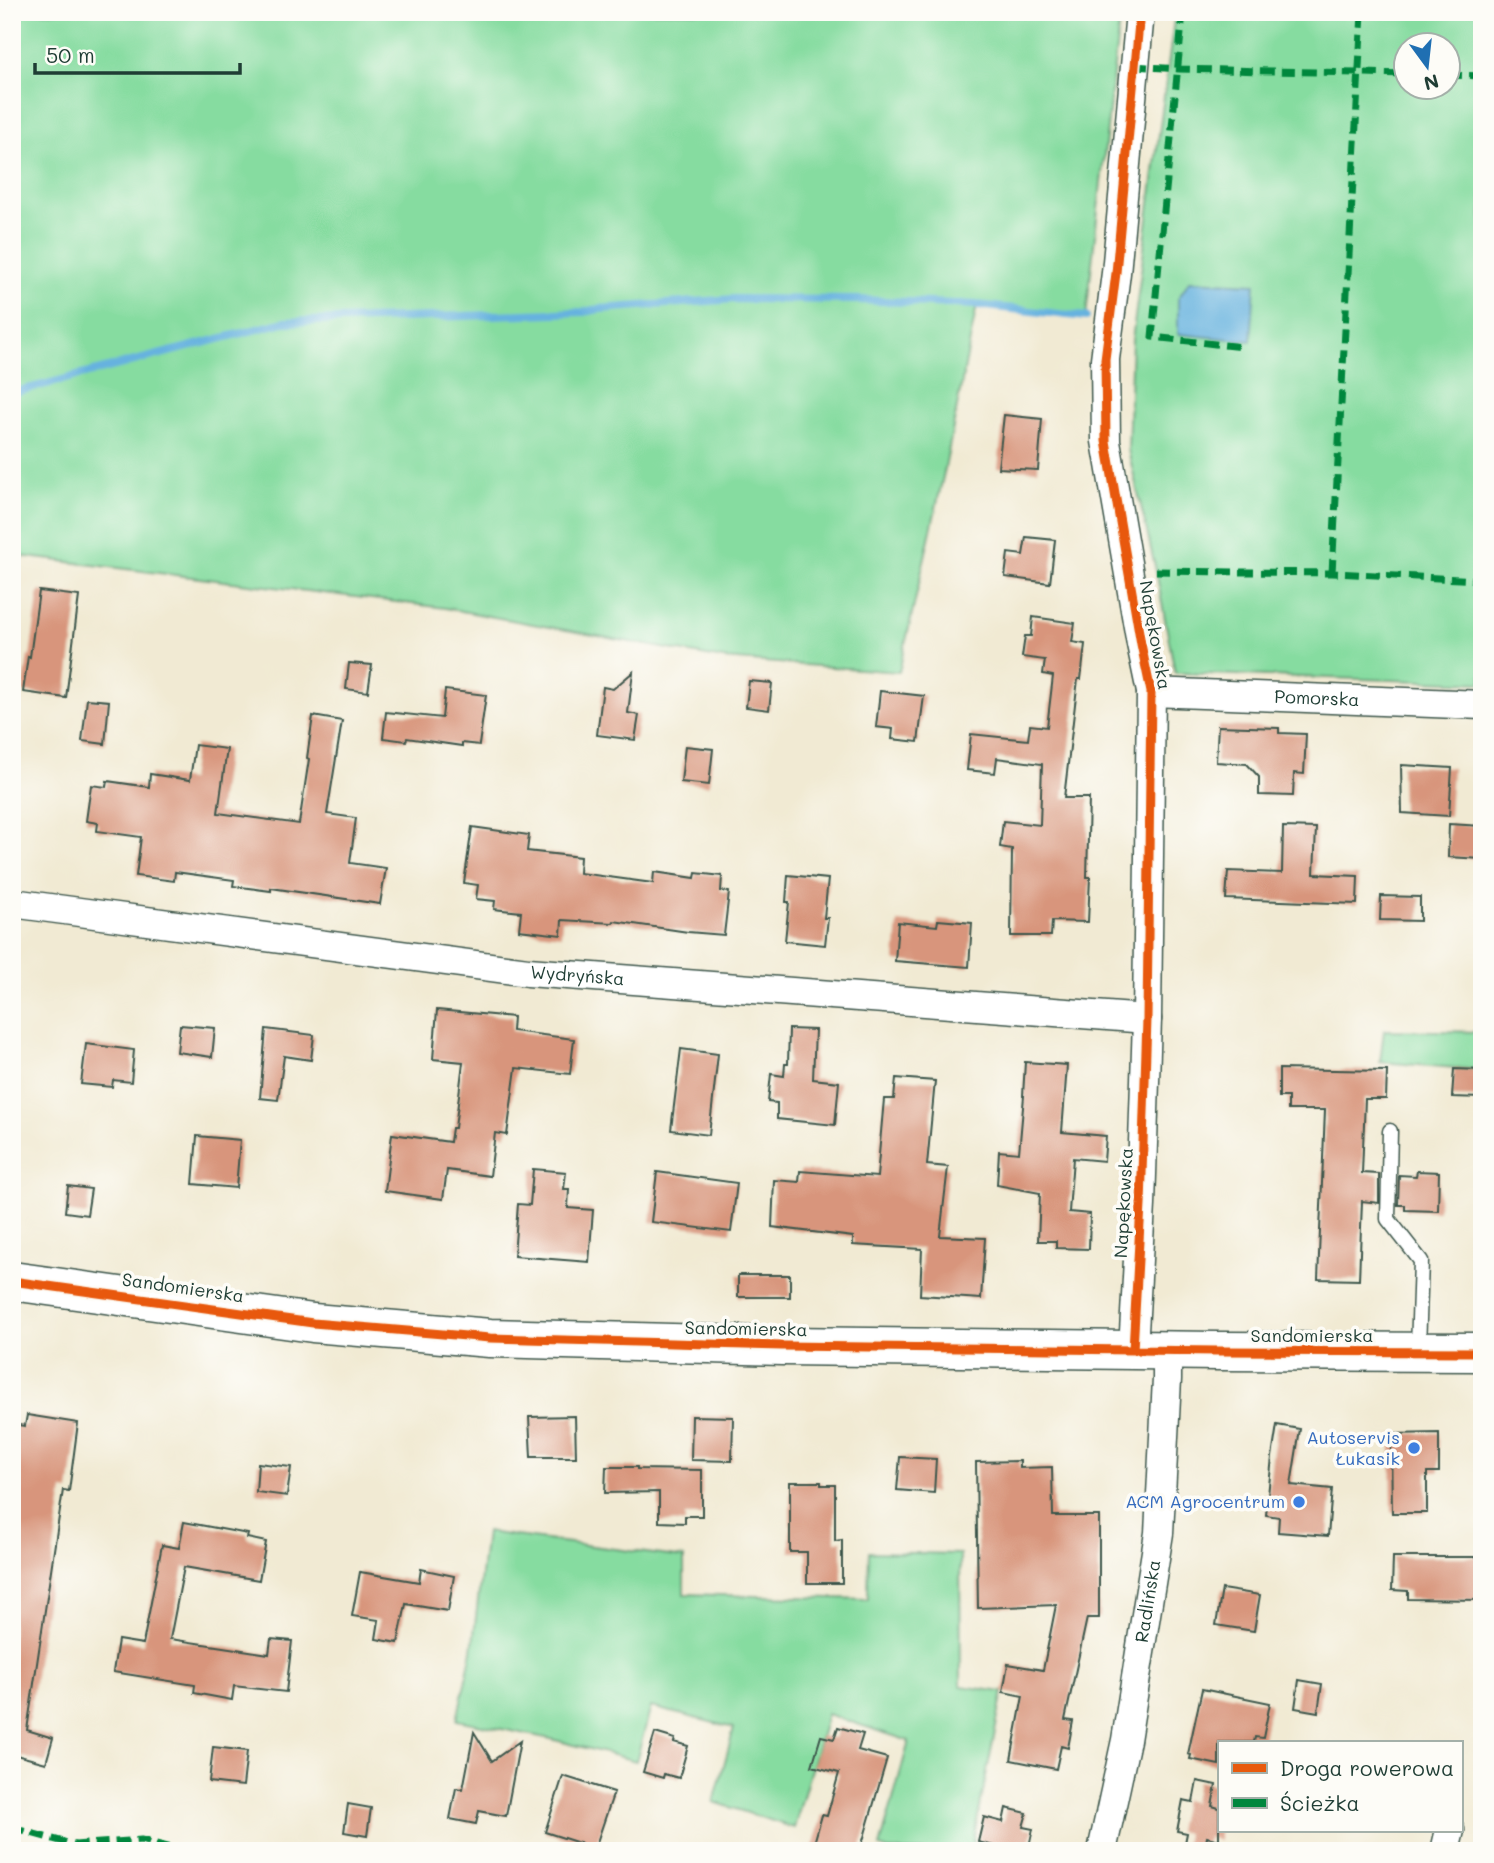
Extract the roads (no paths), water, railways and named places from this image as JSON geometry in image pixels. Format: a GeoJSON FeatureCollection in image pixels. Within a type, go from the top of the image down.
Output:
{"type":"FeatureCollection","features":[{"type":"Feature","properties":{"kind":"street","name":"Napękowska"},"geometry":{"type":"LineString","coordinates":[[1140,12],[1105,359],[1107,441],[1151,692],[1147,1018],[1141,1205],[1150,1350]]}},
{"type":"Feature","properties":{"kind":"street","name":"Pomorska"},"geometry":{"type":"LineString","coordinates":[[1151,692],[1482,705]]}},
{"type":"Feature","properties":{"kind":"street","name":"Wydryńska"},"geometry":{"type":"LineString","coordinates":[[12,903],[528,972],[1147,1018]]}},
{"type":"Feature","properties":{"kind":"street","name":"Sandomierska"},"geometry":{"type":"LineString","coordinates":[[12,1280],[313,1322],[490,1338],[782,1346],[1482,1352]]}},
{"type":"Feature","properties":{"kind":"street","name":"Radlińska"},"geometry":{"type":"LineString","coordinates":[[1102,1851],[1126,1740],[1159,1533],[1167,1379],[1150,1350]]}},
{"type":"Feature","properties":{"kind":"street"},"geometry":{"type":"LineString","coordinates":[[1445,1851],[1450,1832]]}},
{"type":"Feature","properties":{"kind":"lane"},"geometry":{"type":"LineString","coordinates":[[1390,1131],[1388,1219],[1421,1261],[1418,1351]]}},
{"type":"Feature","properties":{"kind":"water"},"geometry":{"type":"Polygon","coordinates":[[[1189,281],[1255,284],[1251,341],[1178,334],[1178,299],[1189,281]]]}},
{"type":"Feature","properties":{"kind":"waterway"},"geometry":{"type":"LineString","coordinates":[[12,393],[284,322],[583,312],[735,299],[977,305],[1086,317]]}},
{"type":"Feature","properties":{"kind":"place","name":"Autoservis Łukasik"},"geometry":{"type":"Point","coordinates":[1414,1448]}},
{"type":"Feature","properties":{"kind":"place","name":"ACM Agrocentrum"},"geometry":{"type":"Point","coordinates":[1299,1502]}}]}
